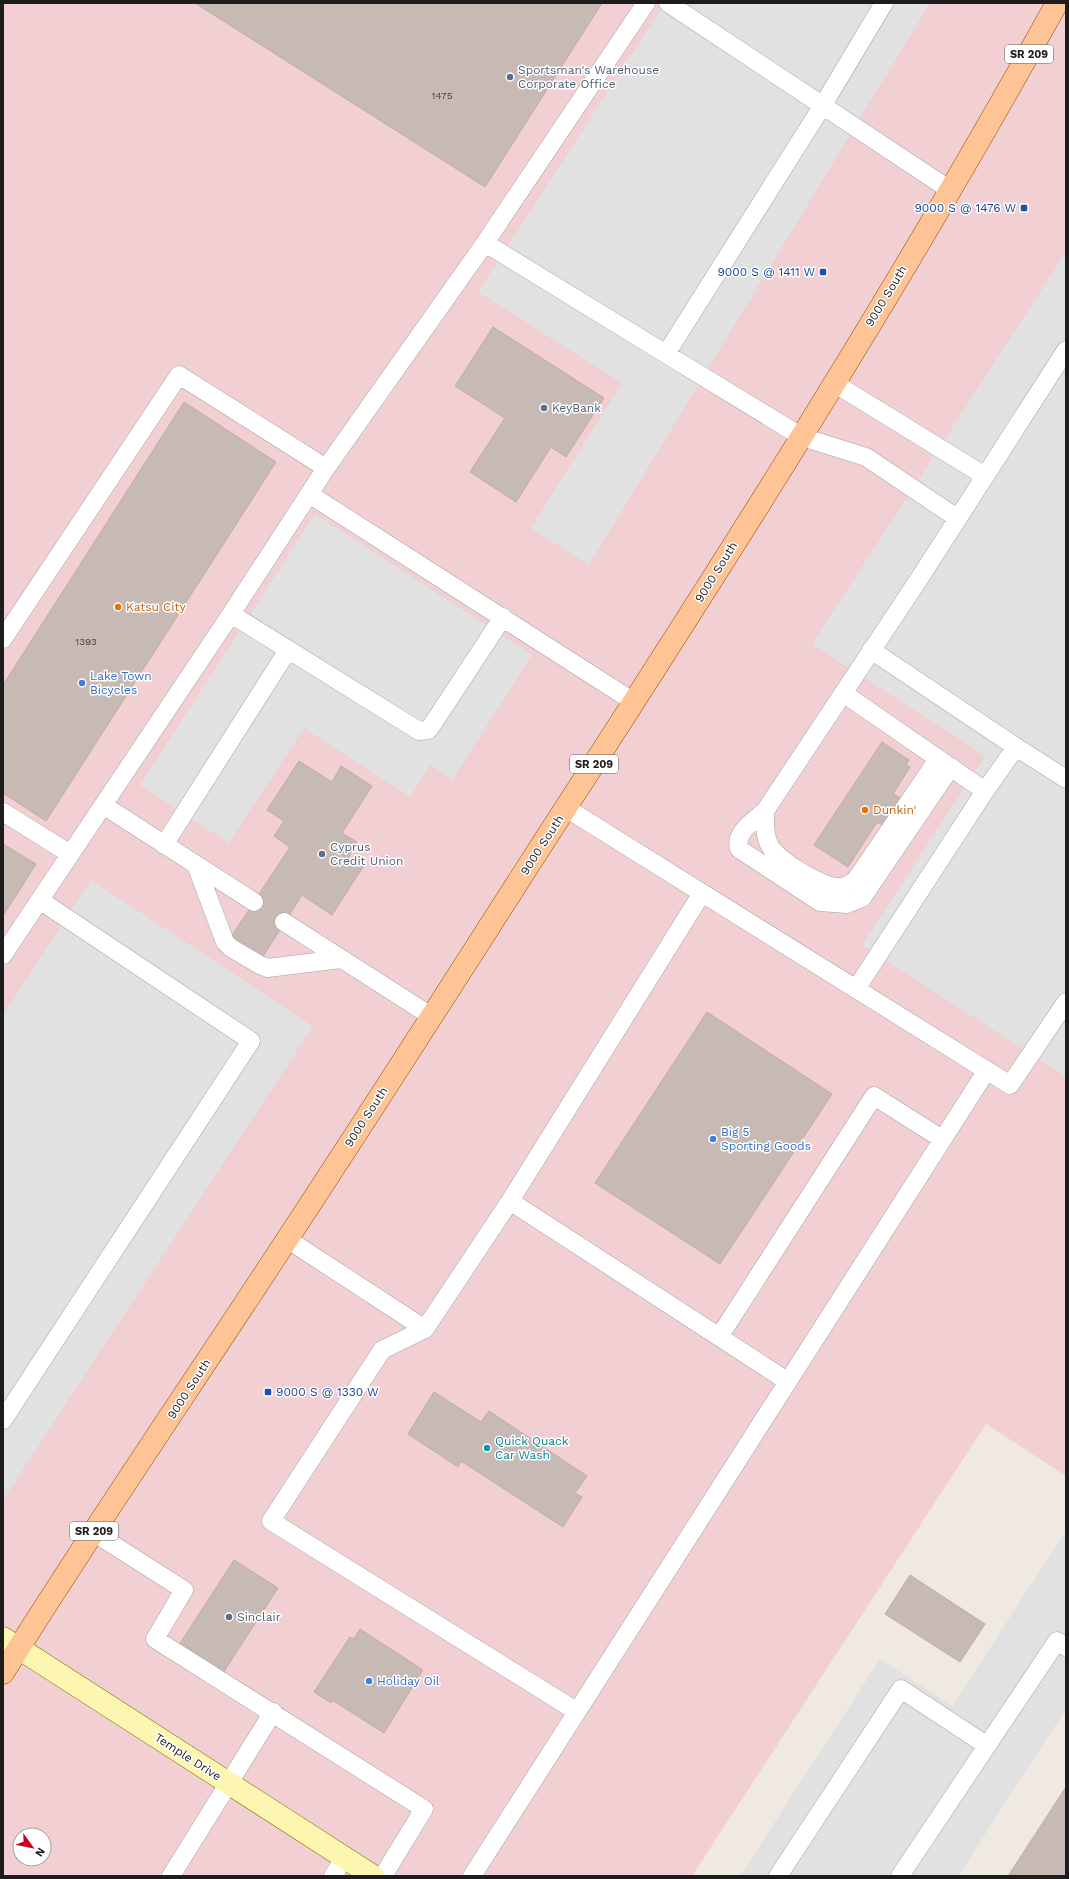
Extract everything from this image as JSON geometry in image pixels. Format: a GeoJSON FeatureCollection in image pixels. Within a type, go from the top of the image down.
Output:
{"type":"FeatureCollection","features":[{"type":"Feature","properties":{"kind":"main road","name":"9000 South"},"geometry":{"type":"LineString","coordinates":[[3,1673],[11,1643],[93,1532],[287,1240],[634,702],[802,437],[1001,105],[1058,3]]}},
{"type":"Feature","properties":{"kind":"street","name":"Temple Drive"},"geometry":{"type":"LineString","coordinates":[[11,1643],[373,1876]]}},
{"type":"Feature","properties":{"kind":"lane"},"geometry":{"type":"LineString","coordinates":[[3,955],[41,901],[70,854],[231,614],[326,468],[485,243],[646,3]]}},
{"type":"Feature","properties":{"kind":"lane"},"geometry":{"type":"LineString","coordinates":[[668,3],[950,190]]}},
{"type":"Feature","properties":{"kind":"lane"},"geometry":{"type":"LineString","coordinates":[[666,354],[823,105],[884,3]]}},
{"type":"Feature","properties":{"kind":"lane"},"geometry":{"type":"LineString","coordinates":[[485,243],[802,437],[866,457],[957,518]]}},
{"type":"Feature","properties":{"kind":"lane"},"geometry":{"type":"LineString","coordinates":[[944,763],[862,898],[847,904],[820,902],[739,849],[737,842],[740,834],[766,811],[919,579],[1066,350]]}},
{"type":"Feature","properties":{"kind":"lane"},"geometry":{"type":"LineString","coordinates":[[3,639],[180,375],[326,468]]}},
{"type":"Feature","properties":{"kind":"lane"},"geometry":{"type":"LineString","coordinates":[[834,383],[984,476]]}},
{"type":"Feature","properties":{"kind":"lane"},"geometry":{"type":"LineString","coordinates":[[309,494],[634,702]]}},
{"type":"Feature","properties":{"kind":"lane"},"geometry":{"type":"LineString","coordinates":[[231,614],[419,731],[428,730],[434,722],[503,617]]}},
{"type":"Feature","properties":{"kind":"lane"},"geometry":{"type":"LineString","coordinates":[[164,845],[288,650]]}},
{"type":"Feature","properties":{"kind":"lane"},"geometry":{"type":"LineString","coordinates":[[871,650],[1066,779]]}},
{"type":"Feature","properties":{"kind":"lane"},"geometry":{"type":"LineString","coordinates":[[843,694],[986,791]]}},
{"type":"Feature","properties":{"kind":"lane"},"geometry":{"type":"LineString","coordinates":[[856,989],[1016,747]]}},
{"type":"Feature","properties":{"kind":"lane"},"geometry":{"type":"LineString","coordinates":[[766,811],[764,828],[769,844],[776,855],[821,884],[841,888],[856,881],[944,763]]}},
{"type":"Feature","properties":{"kind":"lane"},"geometry":{"type":"LineString","coordinates":[[103,805],[254,902]]}},
{"type":"Feature","properties":{"kind":"lane"},"geometry":{"type":"LineString","coordinates":[[566,808],[1010,1085],[1064,1011]]}},
{"type":"Feature","properties":{"kind":"lane"},"geometry":{"type":"LineString","coordinates":[[3,812],[70,854]]}},
{"type":"Feature","properties":{"kind":"lane"},"geometry":{"type":"LineString","coordinates":[[196,865],[221,933],[231,948],[268,968],[341,959]]}},
{"type":"Feature","properties":{"kind":"lane"},"geometry":{"type":"LineString","coordinates":[[576,1711],[271,1521],[382,1350],[425,1329],[510,1201],[702,893]]}},
{"type":"Feature","properties":{"kind":"lane"},"geometry":{"type":"LineString","coordinates":[[3,1420],[251,1041],[41,901]]}},
{"type":"Feature","properties":{"kind":"lane"},"geometry":{"type":"LineString","coordinates":[[284,922],[431,1016]]}},
{"type":"Feature","properties":{"kind":"lane"},"geometry":{"type":"LineString","coordinates":[[472,1876],[986,1070]]}},
{"type":"Feature","properties":{"kind":"lane"},"geometry":{"type":"LineString","coordinates":[[719,1337],[874,1096],[942,1139]]}},
{"type":"Feature","properties":{"kind":"lane"},"geometry":{"type":"LineString","coordinates":[[510,1201],[788,1381]]}},
{"type":"Feature","properties":{"kind":"lane"},"geometry":{"type":"LineString","coordinates":[[287,1240],[425,1329]]}},
{"type":"Feature","properties":{"kind":"lane"},"geometry":{"type":"LineString","coordinates":[[93,1532],[184,1590],[155,1639],[273,1712],[424,1809],[383,1876]]}},
{"type":"Feature","properties":{"kind":"lane"},"geometry":{"type":"LineString","coordinates":[[900,1876],[986,1745],[1063,1638]]}},
{"type":"Feature","properties":{"kind":"lane"},"geometry":{"type":"LineString","coordinates":[[778,1876],[900,1689],[986,1745]]}},
{"type":"Feature","properties":{"kind":"lane"},"geometry":{"type":"LineString","coordinates":[[171,1876],[273,1712]]}},
{"type":"Feature","properties":{"kind":"lane"},"geometry":{"type":"LineString","coordinates":[[333,1876],[345,1858]]}},
{"type":"Feature","properties":{"kind":"shaded area"},"geometry":{"type":"Polygon","coordinates":[[[3,3],[1066,3],[1066,1476],[986,1424],[692,1876],[3,1876],[3,3]]]}},
{"type":"Feature","properties":{"kind":"shaded area"},"geometry":{"type":"Polygon","coordinates":[[[665,3],[930,3],[589,565],[531,528],[622,383],[478,292],[665,3]]]}},
{"type":"Feature","properties":{"kind":"shaded area"},"geometry":{"type":"Polygon","coordinates":[[[1066,252],[1066,1077],[862,945],[985,756],[812,644],[1066,252]]]}},
{"type":"Feature","properties":{"kind":"shaded area"},"geometry":{"type":"Polygon","coordinates":[[[315,514],[532,655],[452,780],[430,765],[410,797],[304,728],[229,843],[140,785],[315,514]]]}},
{"type":"Feature","properties":{"kind":"shaded area"},"geometry":{"type":"Polygon","coordinates":[[[91,880],[313,1026],[3,1500],[3,1015],[91,880]]]}},
{"type":"Feature","properties":{"kind":"shaded area"},"geometry":{"type":"Polygon","coordinates":[[[1066,1531],[1066,1709],[958,1876],[740,1876],[880,1659],[952,1706],[1066,1531]]]}},
{"type":"Feature","properties":{"kind":"building"},"geometry":{"type":"Polygon","coordinates":[[[195,3],[602,3],[485,187],[195,3]]]}},
{"type":"Feature","properties":{"kind":"building","name":"KeyBank"},"geometry":{"type":"Polygon","coordinates":[[[493,327],[604,398],[566,457],[551,447],[516,502],[470,472],[505,418],[455,386],[493,327]]]}},
{"type":"Feature","properties":{"kind":"building"},"geometry":{"type":"Polygon","coordinates":[[[184,402],[276,462],[46,821],[3,793],[3,685],[184,402]]]}},
{"type":"Feature","properties":{"kind":"building","name":"Dunkin'"},"geometry":{"type":"Polygon","coordinates":[[[882,742],[909,760],[906,765],[910,767],[893,794],[900,798],[882,825],[877,822],[848,867],[814,845],[882,742]]]}},
{"type":"Feature","properties":{"kind":"building"},"geometry":{"type":"Polygon","coordinates":[[[299,761],[332,782],[341,766],[372,786],[342,833],[357,842],[348,858],[363,867],[332,915],[302,895],[262,958],[231,937],[290,847],[274,836],[284,821],[267,810],[299,761]]]}},
{"type":"Feature","properties":{"kind":"building"},"geometry":{"type":"Polygon","coordinates":[[[3,844],[36,864],[3,916],[3,844]]]}},
{"type":"Feature","properties":{"kind":"building","name":"Big 5 Sporting Goods"},"geometry":{"type":"Polygon","coordinates":[[[707,1012],[832,1094],[720,1264],[595,1183],[707,1012]]]}},
{"type":"Feature","properties":{"kind":"building","name":"Quick Quack Car Wash"},"geometry":{"type":"Polygon","coordinates":[[[434,1392],[481,1422],[489,1411],[587,1476],[575,1493],[582,1497],[563,1527],[461,1461],[458,1467],[408,1434],[434,1392]]]}},
{"type":"Feature","properties":{"kind":"building","name":"Sinclair"},"geometry":{"type":"Polygon","coordinates":[[[234,1560],[278,1588],[223,1673],[179,1645],[234,1560]]]}},
{"type":"Feature","properties":{"kind":"building"},"geometry":{"type":"Polygon","coordinates":[[[910,1575],[985,1624],[960,1662],[885,1614],[910,1575]]]}},
{"type":"Feature","properties":{"kind":"building","name":"Holiday Oil"},"geometry":{"type":"Polygon","coordinates":[[[360,1629],[423,1670],[384,1733],[332,1700],[331,1703],[314,1692],[350,1637],[354,1639],[360,1629]]]}},
{"type":"Feature","properties":{"kind":"building"},"geometry":{"type":"Polygon","coordinates":[[[1066,1787],[1066,1876],[1008,1876],[1066,1787]]]}},
{"type":"Feature","properties":{"kind":"place","name":"Sportsman's Warehouse Corporate Office"},"geometry":{"type":"Point","coordinates":[510,77]}},
{"type":"Feature","properties":{"kind":"place","name":"9000 S @ 1476 W"},"geometry":{"type":"Point","coordinates":[1024,208]}},
{"type":"Feature","properties":{"kind":"place","name":"9000 S @ 1411 W"},"geometry":{"type":"Point","coordinates":[823,272]}},
{"type":"Feature","properties":{"kind":"place","name":"KeyBank"},"geometry":{"type":"Point","coordinates":[544,408]}},
{"type":"Feature","properties":{"kind":"place","name":"Katsu City"},"geometry":{"type":"Point","coordinates":[118,607]}},
{"type":"Feature","properties":{"kind":"place","name":"Lake Town Bicycles"},"geometry":{"type":"Point","coordinates":[82,683]}},
{"type":"Feature","properties":{"kind":"place","name":"Dunkin'"},"geometry":{"type":"Point","coordinates":[865,810]}},
{"type":"Feature","properties":{"kind":"place","name":"Cyprus Credit Union"},"geometry":{"type":"Point","coordinates":[322,854]}},
{"type":"Feature","properties":{"kind":"place","name":"Big 5 Sporting Goods"},"geometry":{"type":"Point","coordinates":[713,1139]}},
{"type":"Feature","properties":{"kind":"place","name":"9000 S @ 1330 W"},"geometry":{"type":"Point","coordinates":[268,1392]}},
{"type":"Feature","properties":{"kind":"place","name":"Quick Quack Car Wash"},"geometry":{"type":"Point","coordinates":[487,1448]}},
{"type":"Feature","properties":{"kind":"place","name":"Sinclair"},"geometry":{"type":"Point","coordinates":[229,1617]}},
{"type":"Feature","properties":{"kind":"place","name":"Holiday Oil"},"geometry":{"type":"Point","coordinates":[369,1681]}}]}
